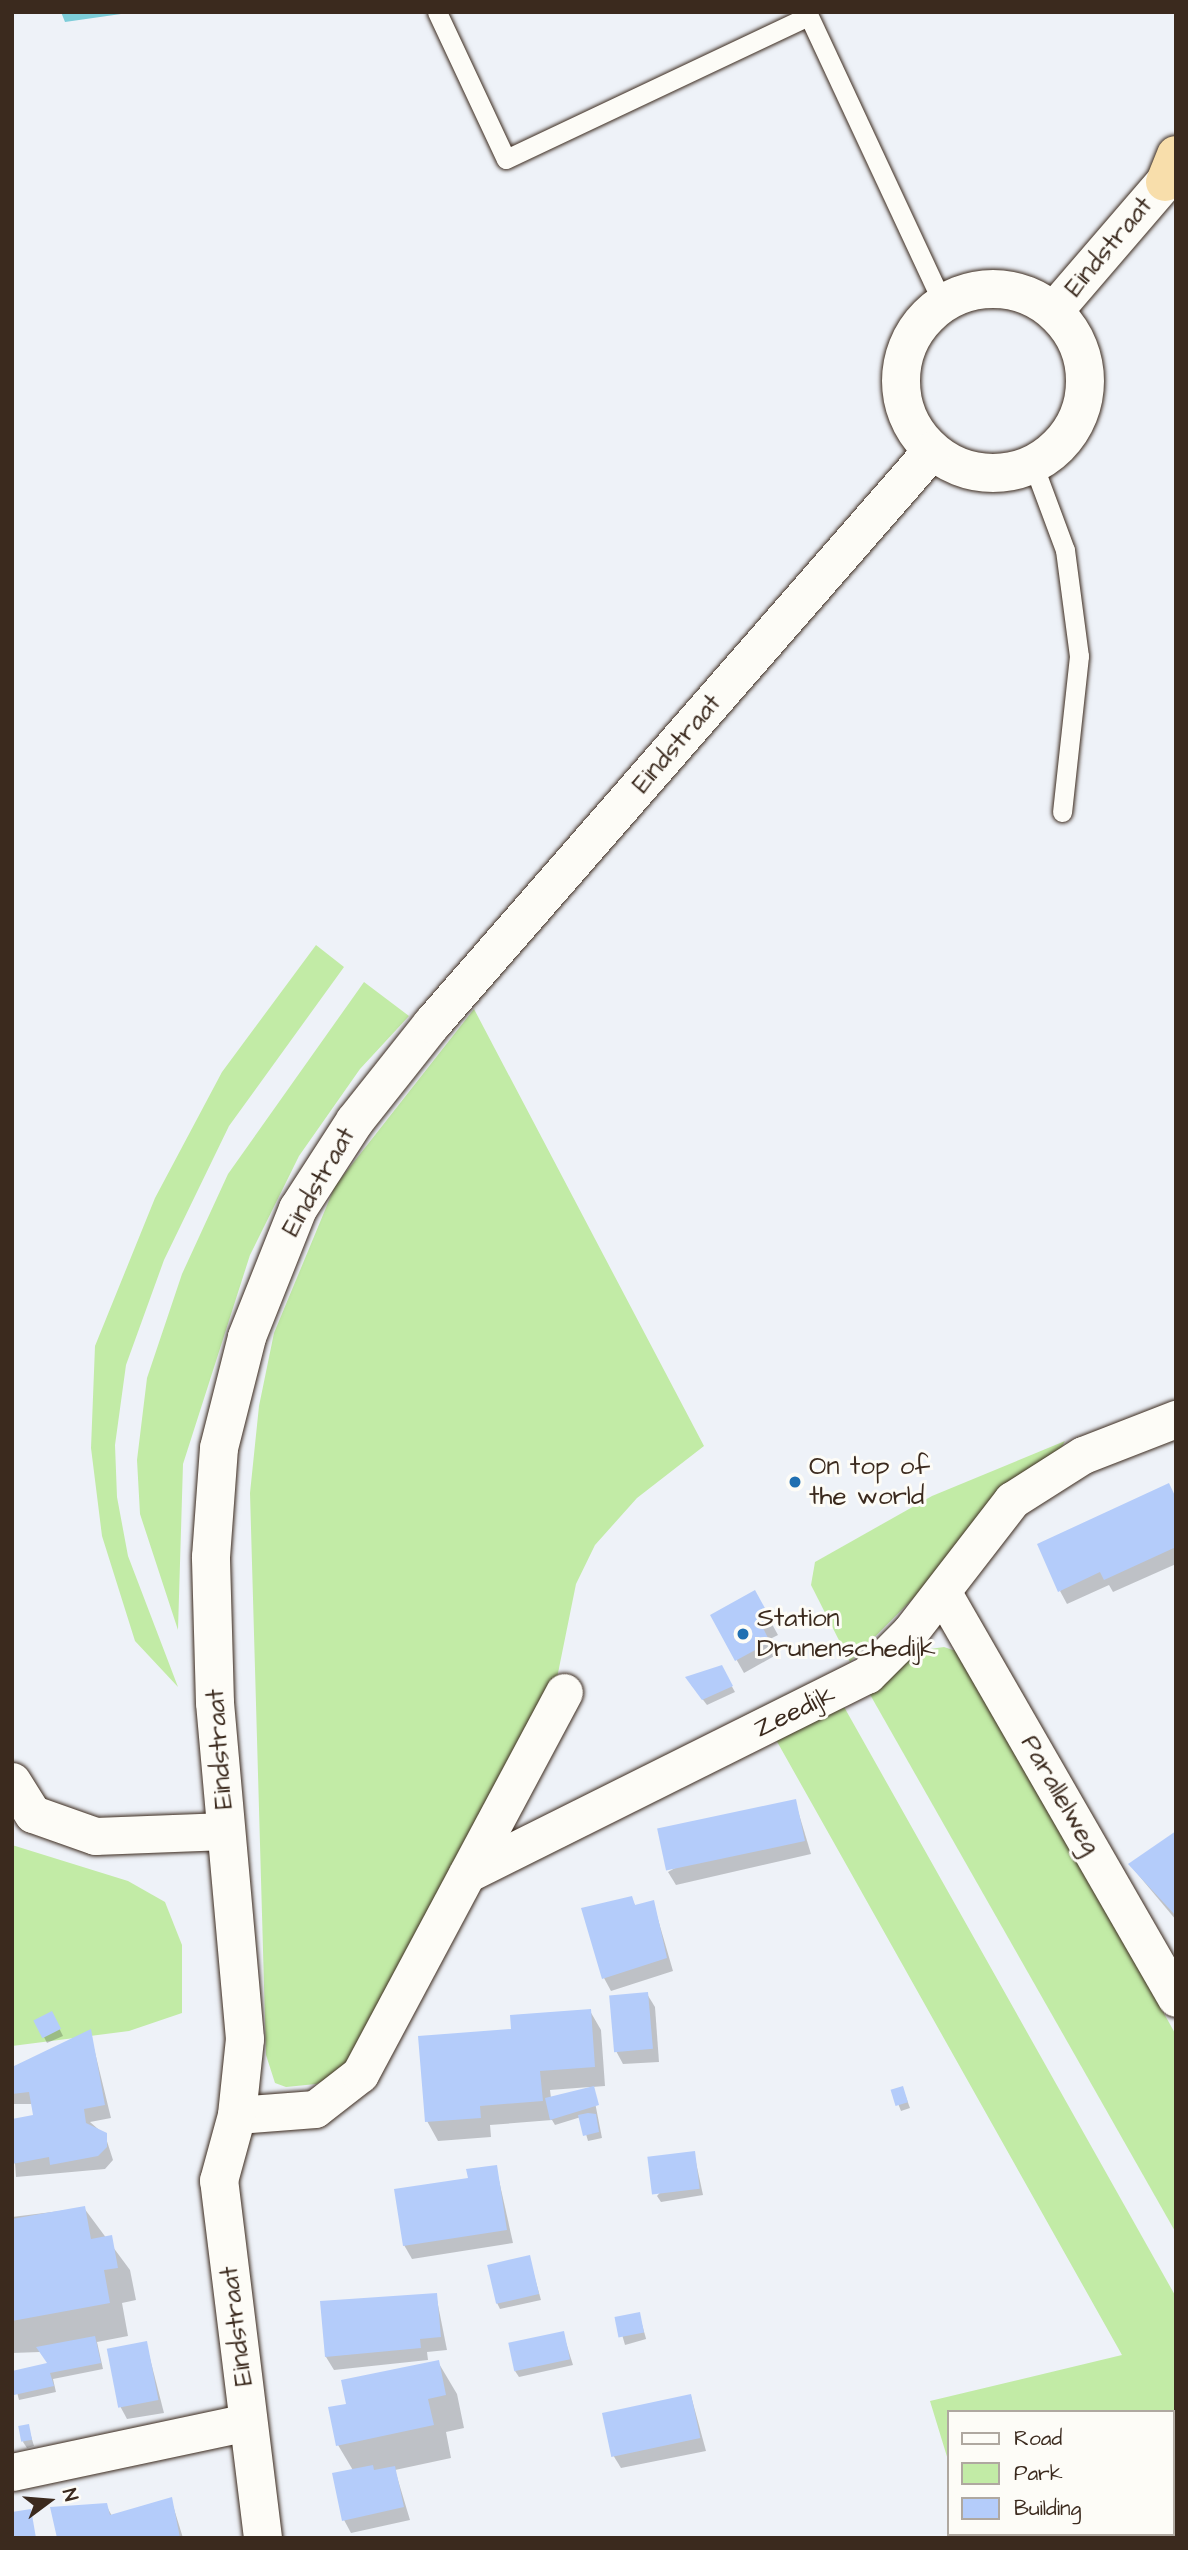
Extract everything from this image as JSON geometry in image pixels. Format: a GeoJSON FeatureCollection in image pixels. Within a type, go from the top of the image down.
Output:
{"type":"FeatureCollection","features":[{"type":"Feature","properties":{"kind":"main road","name":"Eindstraat"},"geometry":{"type":"LineString","coordinates":[[1054,311],[1172,170]]}},
{"type":"Feature","properties":{"kind":"main road"},"geometry":{"type":"LineString","coordinates":[[1000,289],[1054,311],[1074,337],[1085,367],[1084,400],[1072,430],[1033,464],[991,474],[960,468],[932,451],[911,424],[901,392],[904,358],[919,327],[943,304],[1000,289]]}},
{"type":"Feature","properties":{"kind":"main road","name":"Eindstraat"},"geometry":{"type":"LineString","coordinates":[[263,2538],[219,2181],[237,2115],[245,2039],[215,1703],[213,1495],[247,1337],[298,1209],[355,1121],[432,1024],[932,451]]}},
{"type":"Feature","properties":{"kind":"street","name":"Zeedijk"},"geometry":{"type":"LineString","coordinates":[[467,1874],[867,1675],[943,1592],[1012,1500],[1083,1455],[1176,1419]]}},
{"type":"Feature","properties":{"kind":"street","name":"Parallelweg"},"geometry":{"type":"LineString","coordinates":[[943,1592],[1176,1998]]}},
{"type":"Feature","properties":{"kind":"street"},"geometry":{"type":"LineString","coordinates":[[237,2115],[315,2109],[360,2074],[564,1692]]}},
{"type":"Feature","properties":{"kind":"street"},"geometry":{"type":"LineString","coordinates":[[12,1781],[33,1814],[95,1836],[226,1831]]}},
{"type":"Feature","properties":{"kind":"street"},"geometry":{"type":"LineString","coordinates":[[12,2472],[248,2422]]}},
{"type":"Feature","properties":{"kind":"lane"},"geometry":{"type":"LineString","coordinates":[[437,12],[506,159],[807,14],[943,304]]}},
{"type":"Feature","properties":{"kind":"lane"},"geometry":{"type":"LineString","coordinates":[[1033,464],[1065,550],[1079,656],[1062,812]]}},
{"type":"Feature","properties":{"kind":"green space"},"geometry":{"type":"Polygon","coordinates":[[[316,945],[344,967],[229,1126],[164,1260],[126,1365],[115,1445],[117,1497],[128,1556],[178,1687],[135,1641],[102,1536],[91,1448],[95,1346],[155,1198],[222,1072],[316,945]]]}},
{"type":"Feature","properties":{"kind":"green space"},"geometry":{"type":"Polygon","coordinates":[[[364,982],[409,1016],[360,1069],[299,1156],[250,1255],[183,1464],[178,1630],[140,1514],[137,1460],[147,1378],[182,1274],[228,1174],[364,982]]]}},
{"type":"Feature","properties":{"kind":"green space"},"geometry":{"type":"Polygon","coordinates":[[[474,1009],[704,1446],[637,1498],[595,1545],[576,1584],[557,1678],[351,2068],[316,2084],[286,2087],[275,2083],[266,2055],[250,1493],[259,1406],[274,1333],[335,1186],[474,1009]]]}},
{"type":"Feature","properties":{"kind":"green space"},"geometry":{"type":"Polygon","coordinates":[[[1065,1441],[1060,1450],[850,1662],[811,1585],[815,1562],[932,1496],[1065,1441]]]}},
{"type":"Feature","properties":{"kind":"green space"},"geometry":{"type":"Polygon","coordinates":[[[944,1647],[959,1652],[979,1682],[1176,2035],[1176,2233],[868,1691],[923,1650],[944,1647]]]}},
{"type":"Feature","properties":{"kind":"green space"},"geometry":{"type":"Polygon","coordinates":[[[843,1705],[1176,2297],[1176,2538],[972,2538],[1174,2536],[1174,2410],[946,2410],[946,2453],[930,2401],[1122,2355],[775,1738],[843,1705]]]}},
{"type":"Feature","properties":{"kind":"green space"},"geometry":{"type":"Polygon","coordinates":[[[12,1845],[128,1881],[165,1902],[182,1945],[182,2013],[129,2031],[12,2046],[12,1845]]]}},
{"type":"Feature","properties":{"kind":"water"},"geometry":{"type":"Polygon","coordinates":[[[61,12],[135,12],[65,22],[61,12]]]}},
{"type":"Feature","properties":{"kind":"building"},"geometry":{"type":"Polygon","coordinates":[[[1169,1483],[1176,1498],[1176,1547],[1104,1580],[1100,1572],[1058,1592],[1037,1544],[1169,1483]]]}},
{"type":"Feature","properties":{"kind":"building"},"geometry":{"type":"Polygon","coordinates":[[[755,1590],[772,1621],[762,1626],[770,1642],[735,1661],[710,1615],[755,1590]]]}},
{"type":"Feature","properties":{"kind":"building"},"geometry":{"type":"Polygon","coordinates":[[[722,1665],[733,1686],[702,1700],[685,1677],[722,1665]]]}},
{"type":"Feature","properties":{"kind":"building"},"geometry":{"type":"Polygon","coordinates":[[[796,1799],[805,1841],[666,1871],[657,1829],[796,1799]]]}},
{"type":"Feature","properties":{"kind":"building"},"geometry":{"type":"Polygon","coordinates":[[[1176,1831],[1176,1916],[1128,1864],[1176,1831]]]}},
{"type":"Feature","properties":{"kind":"building"},"geometry":{"type":"Polygon","coordinates":[[[632,1896],[635,1905],[654,1900],[667,1958],[602,1979],[581,1908],[632,1896]]]}},
{"type":"Feature","properties":{"kind":"building"},"geometry":{"type":"Polygon","coordinates":[[[648,1992],[653,2049],[614,2052],[609,1995],[648,1992]]]}},
{"type":"Feature","properties":{"kind":"building"},"geometry":{"type":"Polygon","coordinates":[[[591,2009],[595,2067],[540,2071],[543,2101],[480,2106],[481,2118],[425,2122],[418,2036],[511,2029],[510,2015],[591,2009]]]}},
{"type":"Feature","properties":{"kind":"building"},"geometry":{"type":"Polygon","coordinates":[[[52,2011],[61,2029],[42,2038],[33,2021],[52,2011]]]}},
{"type":"Feature","properties":{"kind":"building"},"geometry":{"type":"Polygon","coordinates":[[[91,2029],[105,2105],[84,2109],[86,2123],[107,2133],[107,2147],[98,2156],[50,2165],[49,2157],[12,2164],[12,2119],[33,2115],[29,2092],[12,2094],[12,2067],[91,2029]]]}},
{"type":"Feature","properties":{"kind":"building"},"geometry":{"type":"Polygon","coordinates":[[[594,2086],[599,2105],[550,2120],[545,2098],[594,2086]]]}},
{"type":"Feature","properties":{"kind":"building"},"geometry":{"type":"Polygon","coordinates":[[[903,2086],[908,2102],[896,2106],[891,2090],[903,2086]]]}},
{"type":"Feature","properties":{"kind":"building"},"geometry":{"type":"Polygon","coordinates":[[[596,2114],[599,2132],[583,2136],[578,2115],[596,2114]]]}},
{"type":"Feature","properties":{"kind":"building"},"geometry":{"type":"Polygon","coordinates":[[[695,2151],[700,2189],[652,2195],[647,2157],[695,2151]]]}},
{"type":"Feature","properties":{"kind":"building"},"geometry":{"type":"Polygon","coordinates":[[[497,2165],[507,2230],[403,2246],[394,2189],[468,2178],[466,2169],[497,2165]]]}},
{"type":"Feature","properties":{"kind":"building"},"geometry":{"type":"Polygon","coordinates":[[[85,2206],[91,2239],[112,2235],[118,2268],[104,2270],[110,2303],[12,2321],[12,2219],[85,2206]]]}},
{"type":"Feature","properties":{"kind":"building"},"geometry":{"type":"Polygon","coordinates":[[[530,2255],[539,2294],[496,2304],[487,2265],[530,2255]]]}},
{"type":"Feature","properties":{"kind":"building"},"geometry":{"type":"Polygon","coordinates":[[[437,2293],[441,2337],[420,2339],[421,2348],[325,2357],[320,2301],[437,2293]]]}},
{"type":"Feature","properties":{"kind":"building"},"geometry":{"type":"Polygon","coordinates":[[[640,2312],[644,2333],[618,2338],[614,2317],[640,2312]]]}},
{"type":"Feature","properties":{"kind":"building"},"geometry":{"type":"Polygon","coordinates":[[[564,2331],[570,2359],[514,2371],[508,2343],[564,2331]]]}},
{"type":"Feature","properties":{"kind":"building"},"geometry":{"type":"Polygon","coordinates":[[[95,2336],[101,2363],[50,2373],[54,2386],[14,2395],[12,2371],[47,2363],[36,2347],[95,2336]]]}},
{"type":"Feature","properties":{"kind":"building"},"geometry":{"type":"Polygon","coordinates":[[[147,2341],[158,2400],[118,2408],[107,2349],[147,2341]]]}},
{"type":"Feature","properties":{"kind":"building"},"geometry":{"type":"Polygon","coordinates":[[[439,2360],[446,2395],[428,2399],[434,2425],[336,2446],[328,2407],[346,2404],[341,2380],[439,2360]]]}},
{"type":"Feature","properties":{"kind":"building"},"geometry":{"type":"Polygon","coordinates":[[[691,2394],[700,2438],[611,2457],[602,2413],[691,2394]]]}},
{"type":"Feature","properties":{"kind":"building"},"geometry":{"type":"Polygon","coordinates":[[[29,2424],[32,2440],[21,2442],[18,2426],[29,2424]]]}},
{"type":"Feature","properties":{"kind":"building"},"geometry":{"type":"Polygon","coordinates":[[[373,2465],[374,2470],[395,2466],[404,2507],[342,2521],[332,2473],[373,2465]]]}},
{"type":"Feature","properties":{"kind":"building"},"geometry":{"type":"Polygon","coordinates":[[[172,2497],[180,2538],[57,2538],[50,2507],[107,2503],[110,2515],[172,2497]]]}},
{"type":"Feature","properties":{"kind":"building"},"geometry":{"type":"Polygon","coordinates":[[[31,2509],[36,2538],[12,2538],[12,2512],[31,2509]]]}},
{"type":"Feature","properties":{"kind":"place","name":"On top of the world"},"geometry":{"type":"Point","coordinates":[795,1482]}},
{"type":"Feature","properties":{"kind":"place","name":"Station Drunenschedijk"},"geometry":{"type":"Point","coordinates":[743,1634]}}]}
